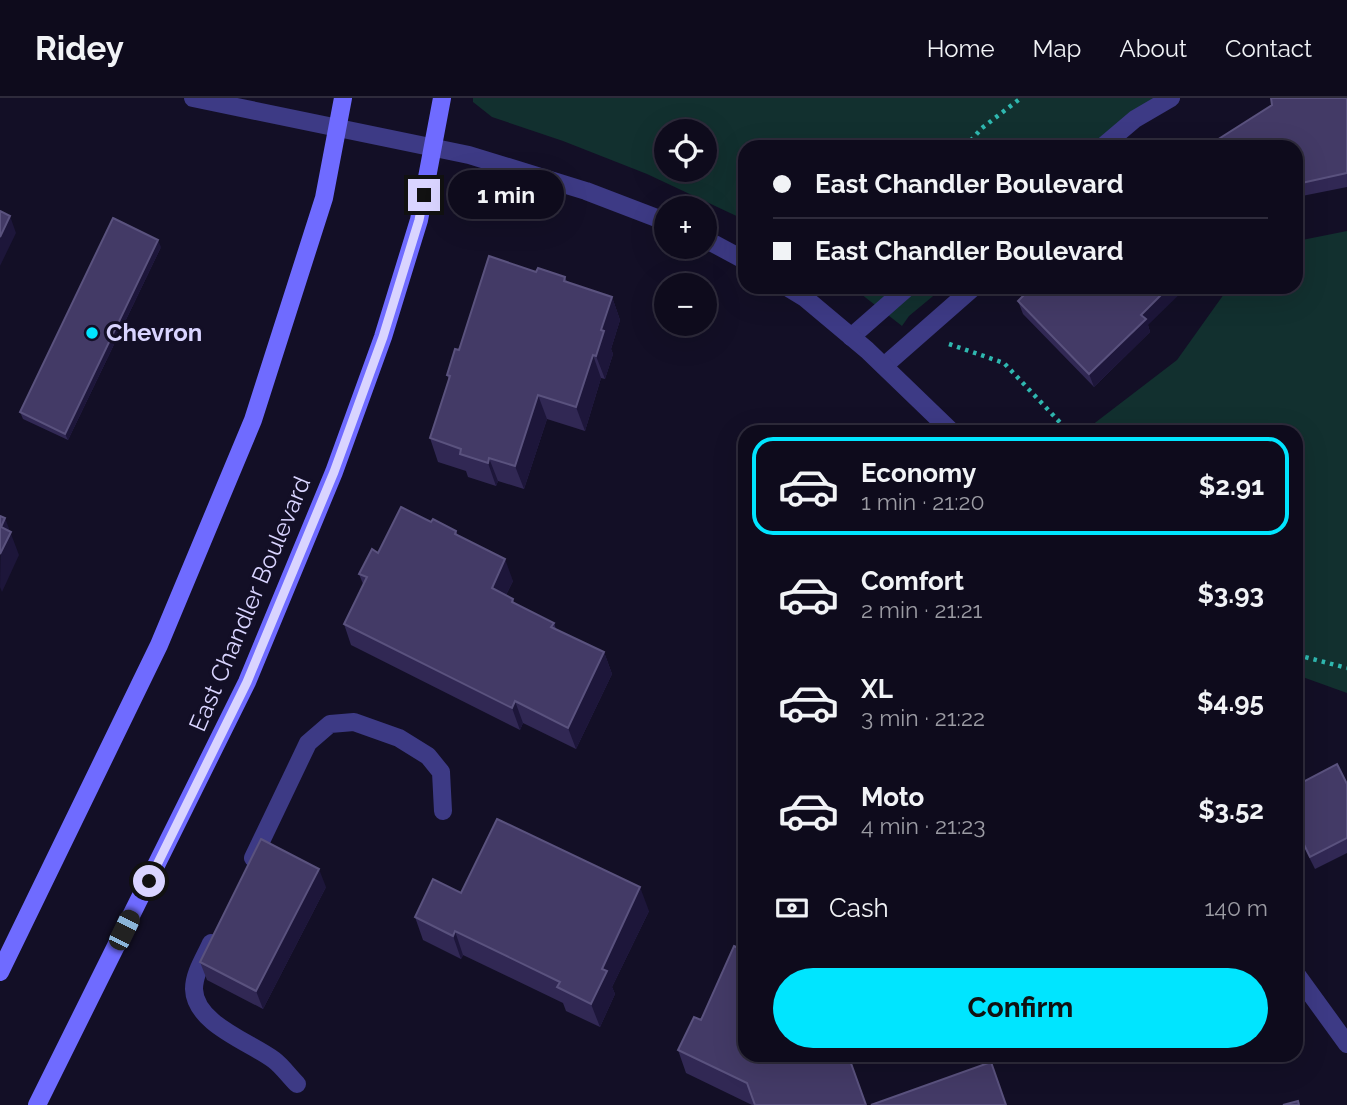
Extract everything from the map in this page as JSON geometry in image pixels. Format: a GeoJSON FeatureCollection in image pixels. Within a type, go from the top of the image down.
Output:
{"type":"FeatureCollection","features":[{"type":"Feature","properties":{"kind":"main road"},"geometry":{"type":"LineString","coordinates":[[0,972],[159,645],[253,420],[324,198],[343,98]]}},
{"type":"Feature","properties":{"kind":"main road","name":"East Chandler Boulevard"},"geometry":{"type":"LineString","coordinates":[[37,1105],[247,682],[334,472],[383,337],[419,220],[442,98]]}},
{"type":"Feature","properties":{"kind":"street"},"geometry":{"type":"LineString","coordinates":[[193,98],[469,155],[586,191],[654,217]]}},
{"type":"Feature","properties":{"kind":"street"},"geometry":{"type":"LineString","coordinates":[[1111,140],[1135,120],[1171,98]]}},
{"type":"Feature","properties":{"kind":"street"},"geometry":{"type":"LineString","coordinates":[[717,246],[738,257]]}},
{"type":"Feature","properties":{"kind":"street"},"geometry":{"type":"LineString","coordinates":[[798,294],[884,366],[945,425]]}},
{"type":"Feature","properties":{"kind":"street"},"geometry":{"type":"LineString","coordinates":[[851,337],[900,294]]}},
{"type":"Feature","properties":{"kind":"street"},"geometry":{"type":"LineString","coordinates":[[884,366],[966,294]]}},
{"type":"Feature","properties":{"kind":"street"},"geometry":{"type":"LineString","coordinates":[[244,876],[308,743],[330,724],[354,722],[399,738],[428,756],[442,772],[443,811]]}},
{"type":"Feature","properties":{"kind":"street"},"geometry":{"type":"LineString","coordinates":[[220,925],[197,973],[194,988],[197,1005],[221,1028],[275,1060],[297,1084]]}},
{"type":"Feature","properties":{"kind":"street"},"geometry":{"type":"LineString","coordinates":[[1303,983],[1345,1039]]}},
{"type":"Feature","properties":{"kind":"path"},"geometry":{"type":"LineString","coordinates":[[971,140],[982,128],[1021,98]]}},
{"type":"Feature","properties":{"kind":"path"},"geometry":{"type":"LineString","coordinates":[[924,332],[1004,363],[1062,425]]}},
{"type":"Feature","properties":{"kind":"path"},"geometry":{"type":"LineString","coordinates":[[1303,657],[1347,668]]}},
{"type":"Feature","properties":{"kind":"green space"},"geometry":{"type":"Polygon","coordinates":[[[473,98],[1171,98],[1112,140],[738,140],[738,217],[717,207],[717,196],[694,196],[664,182],[717,182],[717,119],[654,119],[654,177],[563,141],[492,117],[473,102],[473,98]]]}},
{"type":"Feature","properties":{"kind":"green space"},"geometry":{"type":"Polygon","coordinates":[[[1347,231],[1347,693],[1303,677],[1303,425],[1092,425],[1177,360],[1224,294],[1303,294],[1303,240],[1347,231]]]}},
{"type":"Feature","properties":{"kind":"green space"},"geometry":{"type":"Polygon","coordinates":[[[861,294],[936,294],[909,316],[902,326],[861,294]]]}},
{"type":"Feature","properties":{"kind":"building"},"geometry":{"type":"Polygon","coordinates":[[[1271,98],[1347,98],[1347,173],[1303,183],[1303,140],[1217,140],[1272,105],[1271,98]]]}},
{"type":"Feature","properties":{"kind":"building"},"geometry":{"type":"Polygon","coordinates":[[[0,211],[10,216],[0,237],[0,211]]]}},
{"type":"Feature","properties":{"kind":"building","name":"Chevron"},"geometry":{"type":"Polygon","coordinates":[[[113,218],[158,240],[65,434],[20,412],[113,218]]]}},
{"type":"Feature","properties":{"kind":"building"},"geometry":{"type":"Polygon","coordinates":[[[489,256],[536,272],[538,268],[565,277],[564,281],[612,297],[596,356],[593,355],[576,407],[538,395],[515,466],[489,458],[488,463],[460,454],[461,449],[430,438],[450,376],[447,375],[455,349],[459,350],[489,256]]]}},
{"type":"Feature","properties":{"kind":"building"},"geometry":{"type":"Polygon","coordinates":[[[1025,294],[1162,294],[1141,315],[1146,319],[1089,374],[1018,301],[1025,294]]]}},
{"type":"Feature","properties":{"kind":"building"},"geometry":{"type":"Polygon","coordinates":[[[401,507],[431,522],[433,519],[456,531],[455,534],[505,559],[492,588],[513,599],[512,602],[554,623],[551,627],[604,652],[568,728],[515,701],[512,708],[344,624],[367,577],[359,574],[372,549],[378,553],[401,507]]]}},
{"type":"Feature","properties":{"kind":"building"},"geometry":{"type":"Polygon","coordinates":[[[0,516],[5,518],[1,527],[11,532],[0,554],[0,516]]]}},
{"type":"Feature","properties":{"kind":"building"},"geometry":{"type":"Polygon","coordinates":[[[1337,764],[1347,784],[1347,838],[1310,857],[1303,842],[1303,782],[1337,764]]]}},
{"type":"Feature","properties":{"kind":"building"},"geometry":{"type":"Polygon","coordinates":[[[497,819],[640,887],[602,969],[607,971],[591,1004],[557,987],[560,982],[455,931],[453,936],[415,917],[433,879],[461,893],[497,819]]]}},
{"type":"Feature","properties":{"kind":"building"},"geometry":{"type":"Polygon","coordinates":[[[261,839],[319,869],[256,991],[200,962],[261,839]]]}},
{"type":"Feature","properties":{"kind":"building"},"geometry":{"type":"Polygon","coordinates":[[[734,946],[738,948],[738,1062],[851,1062],[866,1105],[755,1105],[747,1083],[678,1050],[694,1017],[701,1020],[734,946]]]}},
{"type":"Feature","properties":{"kind":"building"},"geometry":{"type":"Polygon","coordinates":[[[991,1062],[1006,1105],[871,1105],[991,1062]]]}},
{"type":"Feature","properties":{"kind":"building"},"geometry":{"type":"Polygon","coordinates":[[[1298,1101],[1299,1105],[1283,1105],[1298,1101]]]}},
{"type":"Feature","properties":{"kind":"place","name":"Chevron"},"geometry":{"type":"Point","coordinates":[92,333]}},
{"type":"Feature","properties":{"kind":"route"},"geometry":{"type":"LineString","coordinates":[[149,881],[247,682],[334,472],[383,337],[419,220],[424,195]]}}]}
